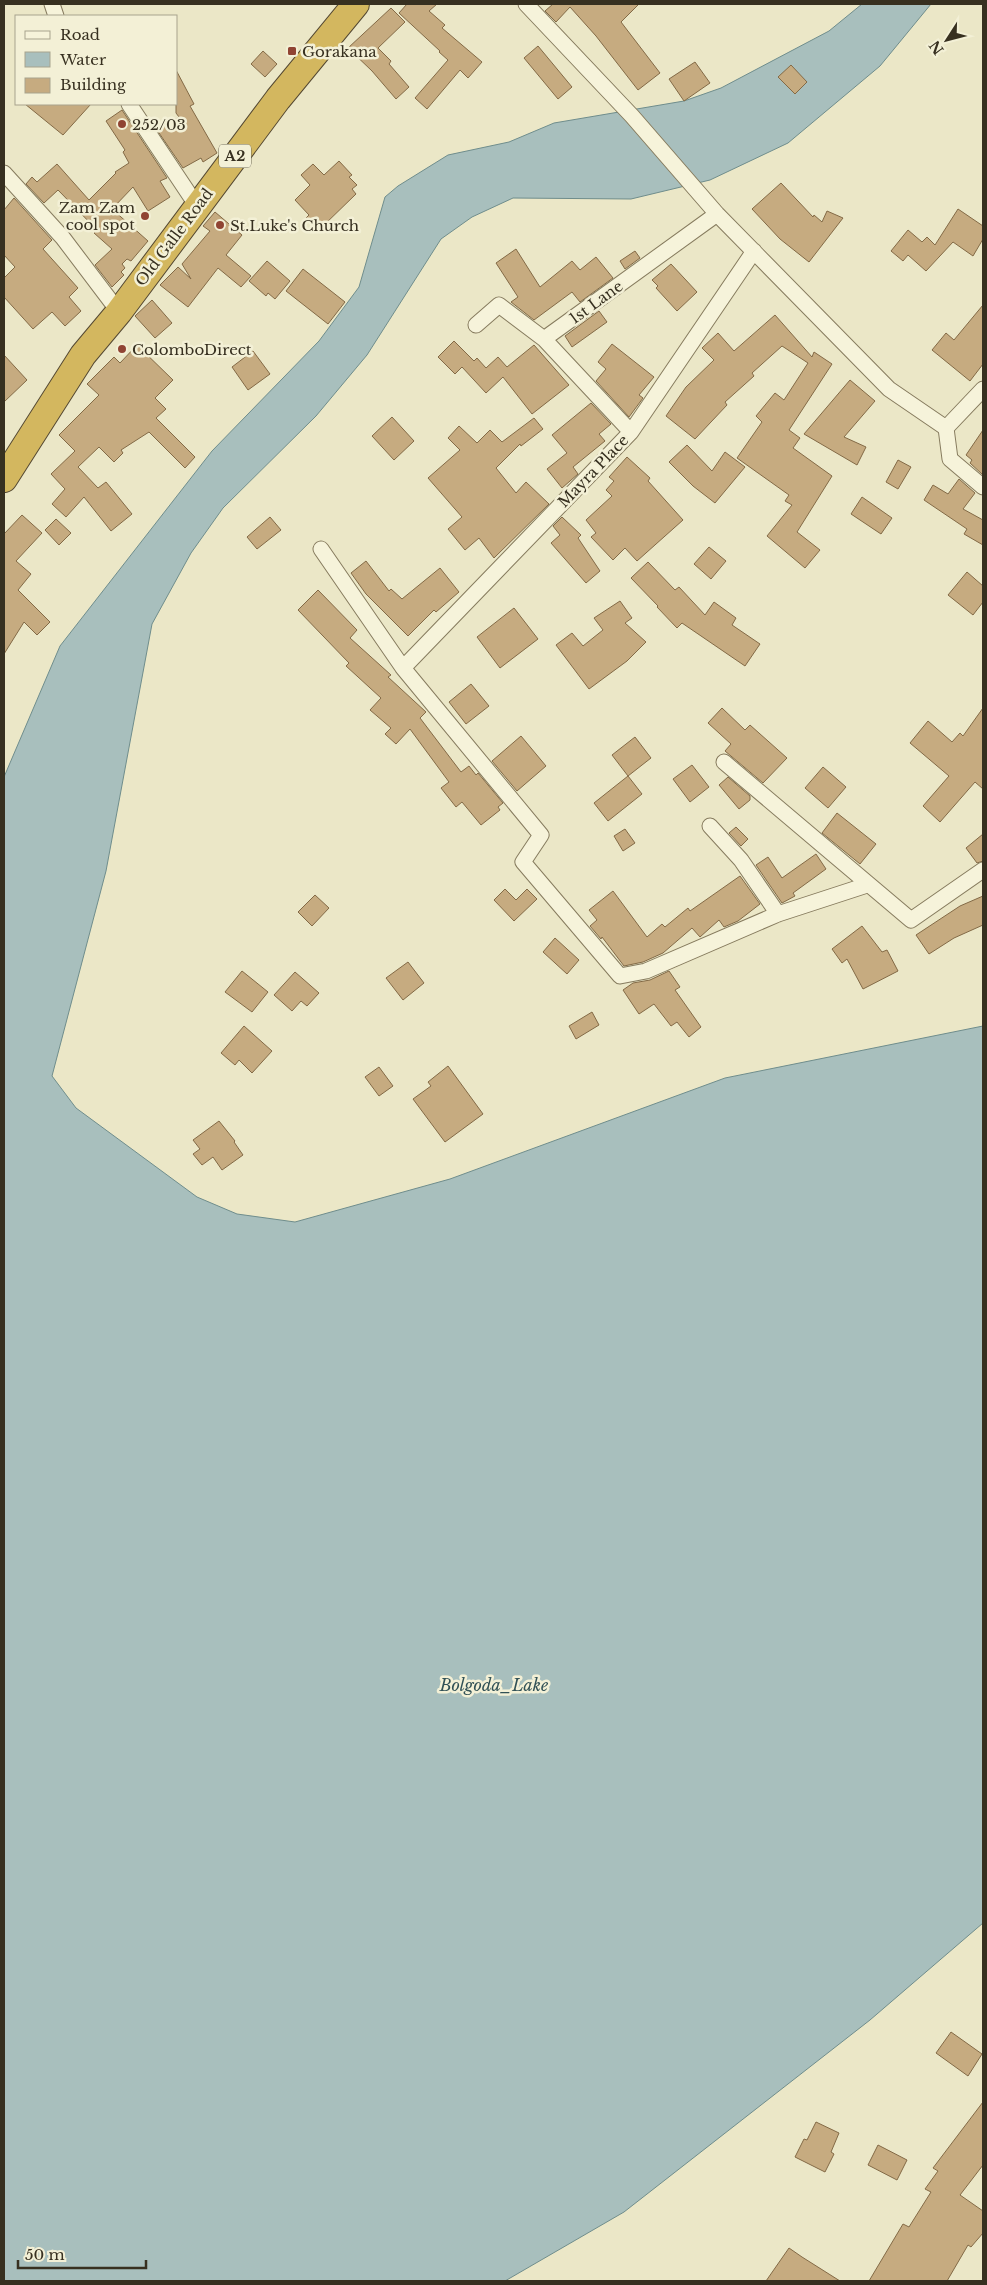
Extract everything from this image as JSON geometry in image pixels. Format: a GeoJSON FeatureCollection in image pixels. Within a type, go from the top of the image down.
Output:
{"type":"FeatureCollection","features":[{"type":"Feature","properties":{"kind":"highway","name":"Old Galle Road"},"geometry":{"type":"LineString","coordinates":[[4,479],[83,355],[119,312],[278,99],[356,4]]}},
{"type":"Feature","properties":{"kind":"street"},"geometry":{"type":"LineString","coordinates":[[526,4],[632,116],[714,210],[889,389],[946,428],[950,459],[983,487]]}},
{"type":"Feature","properties":{"kind":"street"},"geometry":{"type":"LineString","coordinates":[[131,105],[197,206]]}},
{"type":"Feature","properties":{"kind":"street"},"geometry":{"type":"LineString","coordinates":[[4,173],[63,238],[119,312]]}},
{"type":"Feature","properties":{"kind":"street","name":"1st Lane"},"geometry":{"type":"LineString","coordinates":[[544,339],[714,210]]}},
{"type":"Feature","properties":{"kind":"street","name":"Mayra Place"},"geometry":{"type":"LineString","coordinates":[[403,668],[630,432],[754,251]]}},
{"type":"Feature","properties":{"kind":"street"},"geometry":{"type":"LineString","coordinates":[[476,325],[499,305],[544,339],[630,432]]}},
{"type":"Feature","properties":{"kind":"street"},"geometry":{"type":"LineString","coordinates":[[946,428],[983,388]]}},
{"type":"Feature","properties":{"kind":"street"},"geometry":{"type":"LineString","coordinates":[[321,549],[403,668],[541,835],[523,862],[620,976],[646,971],[778,914],[867,885]]}},
{"type":"Feature","properties":{"kind":"street"},"geometry":{"type":"LineString","coordinates":[[724,762],[867,885],[911,920],[983,870]]}},
{"type":"Feature","properties":{"kind":"street"},"geometry":{"type":"LineString","coordinates":[[710,826],[741,860],[778,914]]}},
{"type":"Feature","properties":{"kind":"water","name":"Bolgoda_Lake"},"geometry":{"type":"Polygon","coordinates":[[[862,4],[931,4],[880,66],[788,143],[710,180],[631,199],[513,198],[472,217],[441,239],[367,355],[316,416],[223,508],[191,553],[152,624],[106,871],[52,1076],[76,1108],[197,1197],[237,1214],[295,1222],[450,1179],[725,1078],[983,1026],[983,1923],[870,2020],[624,2212],[505,2281],[4,2281],[4,777],[60,646],[212,451],[319,341],[359,287],[385,197],[398,186],[448,155],[509,142],[554,123],[684,101],[721,88],[829,31],[862,4]]]}},
{"type":"Feature","properties":{"kind":"building"},"geometry":{"type":"Polygon","coordinates":[[[407,4],[437,4],[429,11],[445,25],[442,28],[482,62],[468,78],[460,70],[427,109],[415,98],[448,60],[399,13],[407,4]]]}},
{"type":"Feature","properties":{"kind":"building"},"geometry":{"type":"Polygon","coordinates":[[[553,4],[639,4],[621,22],[660,73],[638,90],[596,36],[570,7],[556,22],[545,11],[553,4]]]}},
{"type":"Feature","properties":{"kind":"building"},"geometry":{"type":"Polygon","coordinates":[[[391,8],[405,22],[378,48],[391,61],[389,64],[409,87],[396,99],[372,71],[348,48],[391,8]]]}},
{"type":"Feature","properties":{"kind":"building"},"geometry":{"type":"Polygon","coordinates":[[[538,46],[572,87],[558,99],[524,58],[538,46]]]}},
{"type":"Feature","properties":{"kind":"building"},"geometry":{"type":"Polygon","coordinates":[[[263,51],[277,64],[265,77],[251,64],[263,51]]]}},
{"type":"Feature","properties":{"kind":"building"},"geometry":{"type":"Polygon","coordinates":[[[695,62],[710,83],[684,101],[669,79],[695,62]]]}},
{"type":"Feature","properties":{"kind":"building"},"geometry":{"type":"Polygon","coordinates":[[[791,65],[807,82],[795,94],[778,77],[791,65]]]}},
{"type":"Feature","properties":{"kind":"building"},"geometry":{"type":"Polygon","coordinates":[[[178,74],[194,104],[190,106],[217,153],[203,162],[201,158],[183,168],[157,130],[179,117],[176,113],[176,105],[178,105],[178,74]]]}},
{"type":"Feature","properties":{"kind":"building"},"geometry":{"type":"Polygon","coordinates":[[[26,105],[90,105],[63,135],[26,105]]]}},
{"type":"Feature","properties":{"kind":"building"},"geometry":{"type":"Polygon","coordinates":[[[122,110],[167,178],[160,181],[170,197],[148,211],[133,187],[112,209],[148,241],[131,261],[127,259],[122,264],[125,268],[121,272],[124,275],[112,287],[95,265],[112,249],[94,233],[97,230],[58,190],[44,203],[26,184],[32,177],[37,182],[57,164],[89,200],[115,172],[129,163],[123,152],[125,150],[106,121],[122,110]]]}},
{"type":"Feature","properties":{"kind":"building"},"geometry":{"type":"Polygon","coordinates":[[[339,161],[352,175],[349,177],[357,185],[352,189],[356,194],[322,227],[320,224],[316,228],[306,218],[309,215],[295,200],[310,185],[301,175],[313,164],[324,175],[339,161]]]}},
{"type":"Feature","properties":{"kind":"building"},"geometry":{"type":"Polygon","coordinates":[[[781,183],[813,217],[814,215],[822,222],[827,211],[843,218],[809,262],[780,239],[752,209],[781,183]]]}},
{"type":"Feature","properties":{"kind":"building"},"geometry":{"type":"Polygon","coordinates":[[[14,198],[52,240],[43,249],[78,288],[69,297],[81,311],[65,326],[52,312],[33,329],[4,297],[4,278],[15,267],[4,255],[4,210],[14,198]]]}},
{"type":"Feature","properties":{"kind":"building"},"geometry":{"type":"Polygon","coordinates":[[[958,209],[983,226],[983,239],[973,256],[953,242],[926,271],[908,255],[903,261],[891,251],[908,230],[922,242],[927,237],[935,245],[958,209]]]}},
{"type":"Feature","properties":{"kind":"building"},"geometry":{"type":"Polygon","coordinates":[[[215,212],[242,235],[226,255],[251,276],[241,287],[218,268],[188,307],[160,285],[178,267],[191,279],[182,264],[210,231],[203,226],[215,212]]]}},
{"type":"Feature","properties":{"kind":"building"},"geometry":{"type":"Polygon","coordinates":[[[516,249],[540,287],[572,261],[580,270],[596,257],[613,278],[580,302],[572,292],[534,320],[511,302],[518,297],[496,263],[516,249]]]}},
{"type":"Feature","properties":{"kind":"building"},"geometry":{"type":"Polygon","coordinates":[[[635,251],[640,258],[625,269],[620,261],[635,251]]]}},
{"type":"Feature","properties":{"kind":"building"},"geometry":{"type":"Polygon","coordinates":[[[267,261],[290,281],[275,299],[268,293],[266,296],[249,281],[267,261]]]}},
{"type":"Feature","properties":{"kind":"building"},"geometry":{"type":"Polygon","coordinates":[[[671,264],[697,292],[677,311],[656,288],[658,286],[652,280],[671,264]]]}},
{"type":"Feature","properties":{"kind":"building"},"geometry":{"type":"Polygon","coordinates":[[[303,269],[345,302],[328,324],[286,291],[303,269]]]}},
{"type":"Feature","properties":{"kind":"building"},"geometry":{"type":"Polygon","coordinates":[[[152,300],[172,323],[155,338],[135,316],[152,300]]]}},
{"type":"Feature","properties":{"kind":"building"},"geometry":{"type":"Polygon","coordinates":[[[983,305],[983,364],[970,381],[932,350],[946,333],[954,340],[983,305]]]}},
{"type":"Feature","properties":{"kind":"building"},"geometry":{"type":"Polygon","coordinates":[[[599,311],[607,322],[572,347],[565,336],[599,311]]]}},
{"type":"Feature","properties":{"kind":"building"},"geometry":{"type":"Polygon","coordinates":[[[775,315],[812,357],[814,352],[832,364],[789,430],[800,438],[793,448],[832,476],[797,532],[820,550],[805,568],[767,536],[792,505],[785,501],[789,495],[737,458],[762,422],[756,416],[775,393],[784,400],[808,363],[782,346],[752,373],[754,376],[725,402],[727,405],[695,439],[666,416],[686,387],[714,360],[702,348],[718,333],[734,351],[775,315]]]}},
{"type":"Feature","properties":{"kind":"building"},"geometry":{"type":"Polygon","coordinates":[[[454,341],[474,361],[477,358],[486,368],[498,357],[507,367],[534,345],[569,385],[532,414],[503,377],[486,393],[462,367],[455,374],[438,357],[454,341]]]}},
{"type":"Feature","properties":{"kind":"building"},"geometry":{"type":"Polygon","coordinates":[[[612,344],[654,377],[639,395],[643,398],[629,417],[596,381],[606,369],[598,362],[612,344]]]}},
{"type":"Feature","properties":{"kind":"building"},"geometry":{"type":"Polygon","coordinates":[[[137,345],[173,380],[155,398],[166,409],[156,418],[195,457],[185,468],[149,432],[121,450],[123,453],[114,462],[99,447],[78,467],[98,488],[106,482],[132,514],[111,531],[84,497],[66,517],[52,504],[65,489],[51,474],[75,451],[59,435],[99,395],[87,384],[114,357],[120,363],[137,345]]]}},
{"type":"Feature","properties":{"kind":"building"},"geometry":{"type":"Polygon","coordinates":[[[253,351],[270,374],[248,390],[232,367],[253,351]]]}},
{"type":"Feature","properties":{"kind":"building"},"geometry":{"type":"Polygon","coordinates":[[[4,355],[27,380],[4,402],[4,355]]]}},
{"type":"Feature","properties":{"kind":"building"},"geometry":{"type":"Polygon","coordinates":[[[850,380],[875,401],[844,437],[866,447],[857,465],[804,434],[850,380]]]}},
{"type":"Feature","properties":{"kind":"building"},"geometry":{"type":"Polygon","coordinates":[[[591,403],[611,424],[599,434],[605,441],[573,467],[578,474],[562,488],[547,469],[567,453],[552,435],[591,403]]]}},
{"type":"Feature","properties":{"kind":"building"},"geometry":{"type":"Polygon","coordinates":[[[392,417],[414,441],[394,460],[372,436],[392,417]]]}},
{"type":"Feature","properties":{"kind":"building"},"geometry":{"type":"Polygon","coordinates":[[[534,418],[543,429],[521,446],[520,444],[496,468],[516,493],[526,482],[549,504],[494,558],[479,538],[465,550],[448,529],[462,517],[428,478],[460,450],[448,438],[459,426],[477,443],[490,430],[502,442],[534,418]]]}},
{"type":"Feature","properties":{"kind":"building"},"geometry":{"type":"Polygon","coordinates":[[[983,430],[983,475],[970,463],[972,460],[966,455],[983,430]]]}},
{"type":"Feature","properties":{"kind":"building"},"geometry":{"type":"Polygon","coordinates":[[[687,445],[712,471],[725,452],[745,467],[715,503],[693,486],[669,462],[687,445]]]}},
{"type":"Feature","properties":{"kind":"building"},"geometry":{"type":"Polygon","coordinates":[[[627,457],[650,478],[648,481],[683,520],[637,561],[625,548],[613,560],[591,537],[596,533],[586,520],[612,496],[606,490],[614,481],[609,477],[627,457]]]}},
{"type":"Feature","properties":{"kind":"building"},"geometry":{"type":"Polygon","coordinates":[[[898,460],[911,467],[898,489],[886,482],[898,460]]]}},
{"type":"Feature","properties":{"kind":"building"},"geometry":{"type":"Polygon","coordinates":[[[959,479],[975,493],[963,509],[983,520],[983,545],[964,534],[967,529],[924,500],[933,485],[948,494],[959,479]]]}},
{"type":"Feature","properties":{"kind":"building"},"geometry":{"type":"Polygon","coordinates":[[[862,497],[892,518],[881,534],[851,514],[862,497]]]}},
{"type":"Feature","properties":{"kind":"building"},"geometry":{"type":"Polygon","coordinates":[[[22,515],[42,533],[16,561],[31,574],[18,590],[50,622],[37,635],[24,622],[4,654],[4,534],[22,515]]]}},
{"type":"Feature","properties":{"kind":"building"},"geometry":{"type":"Polygon","coordinates":[[[270,517],[281,530],[257,549],[247,537],[270,517]]]}},
{"type":"Feature","properties":{"kind":"building"},"geometry":{"type":"Polygon","coordinates":[[[562,517],[581,535],[578,538],[600,571],[586,583],[551,543],[560,535],[553,526],[562,517]]]}},
{"type":"Feature","properties":{"kind":"building"},"geometry":{"type":"Polygon","coordinates":[[[56,519],[71,533],[59,545],[45,530],[56,519]]]}},
{"type":"Feature","properties":{"kind":"building"},"geometry":{"type":"Polygon","coordinates":[[[709,547],[726,561],[711,579],[694,564],[709,547]]]}},
{"type":"Feature","properties":{"kind":"building"},"geometry":{"type":"Polygon","coordinates":[[[366,561],[389,591],[391,589],[402,599],[440,568],[459,592],[436,612],[434,610],[408,636],[366,594],[351,573],[366,561]]]}},
{"type":"Feature","properties":{"kind":"building"},"geometry":{"type":"Polygon","coordinates":[[[648,562],[675,590],[679,587],[705,615],[714,602],[736,618],[732,625],[760,644],[745,666],[682,623],[677,628],[657,607],[631,578],[648,562]]]}},
{"type":"Feature","properties":{"kind":"building"},"geometry":{"type":"Polygon","coordinates":[[[967,572],[983,586],[983,602],[973,615],[948,595],[967,572]]]}},
{"type":"Feature","properties":{"kind":"building"},"geometry":{"type":"Polygon","coordinates":[[[318,590],[357,630],[350,638],[391,675],[388,677],[426,712],[420,718],[461,772],[469,766],[476,775],[478,773],[503,803],[498,807],[500,810],[481,825],[462,802],[456,807],[441,788],[449,782],[410,729],[396,744],[385,734],[391,728],[370,710],[381,698],[346,666],[349,663],[298,610],[318,590]]]}},
{"type":"Feature","properties":{"kind":"building"},"geometry":{"type":"Polygon","coordinates":[[[620,601],[632,618],[625,623],[646,642],[627,661],[589,689],[556,645],[572,633],[583,646],[603,630],[594,618],[620,601]]]}},
{"type":"Feature","properties":{"kind":"building"},"geometry":{"type":"Polygon","coordinates":[[[514,608],[538,639],[500,668],[477,637],[514,608]]]}},
{"type":"Feature","properties":{"kind":"building"},"geometry":{"type":"Polygon","coordinates":[[[471,684],[489,706],[466,724],[449,702],[471,684]]]}},
{"type":"Feature","properties":{"kind":"building"},"geometry":{"type":"Polygon","coordinates":[[[722,708],[745,730],[750,725],[787,758],[763,783],[725,751],[731,744],[708,723],[722,708]]]}},
{"type":"Feature","properties":{"kind":"building"},"geometry":{"type":"Polygon","coordinates":[[[983,708],[983,789],[975,782],[940,822],[923,806],[949,776],[910,743],[928,721],[952,742],[960,733],[963,736],[983,708]]]}},
{"type":"Feature","properties":{"kind":"building"},"geometry":{"type":"Polygon","coordinates":[[[521,736],[546,766],[517,791],[492,761],[521,736]]]}},
{"type":"Feature","properties":{"kind":"building"},"geometry":{"type":"Polygon","coordinates":[[[635,737],[651,758],[628,776],[612,755],[635,737]]]}},
{"type":"Feature","properties":{"kind":"building"},"geometry":{"type":"Polygon","coordinates":[[[692,765],[709,787],[690,802],[673,779],[692,765]]]}},
{"type":"Feature","properties":{"kind":"building"},"geometry":{"type":"Polygon","coordinates":[[[823,767],[846,787],[828,808],[805,788],[823,767]]]}},
{"type":"Feature","properties":{"kind":"building"},"geometry":{"type":"Polygon","coordinates":[[[628,776],[642,794],[608,821],[594,803],[628,776]]]}},
{"type":"Feature","properties":{"kind":"building"},"geometry":{"type":"Polygon","coordinates":[[[728,777],[750,796],[750,800],[739,809],[719,785],[728,777]]]}},
{"type":"Feature","properties":{"kind":"building"},"geometry":{"type":"Polygon","coordinates":[[[837,813],[876,844],[860,864],[822,833],[837,813]]]}},
{"type":"Feature","properties":{"kind":"building"},"geometry":{"type":"Polygon","coordinates":[[[736,827],[748,839],[741,846],[729,833],[736,827]]]}},
{"type":"Feature","properties":{"kind":"building"},"geometry":{"type":"Polygon","coordinates":[[[625,829],[635,843],[623,851],[614,836],[625,829]]]}},
{"type":"Feature","properties":{"kind":"building"},"geometry":{"type":"Polygon","coordinates":[[[983,834],[983,861],[977,863],[966,848],[983,834]]]}},
{"type":"Feature","properties":{"kind":"building"},"geometry":{"type":"Polygon","coordinates":[[[816,854],[826,869],[793,893],[795,896],[782,903],[756,865],[768,857],[782,878],[816,854]]]}},
{"type":"Feature","properties":{"kind":"building"},"geometry":{"type":"Polygon","coordinates":[[[740,876],[760,904],[738,921],[724,927],[719,920],[700,937],[692,928],[663,953],[643,962],[624,966],[602,937],[601,939],[590,926],[597,920],[589,910],[613,891],[647,937],[662,924],[665,927],[688,908],[690,911],[740,876]]]}},
{"type":"Feature","properties":{"kind":"building"},"geometry":{"type":"Polygon","coordinates":[[[505,889],[516,900],[527,889],[537,899],[514,921],[494,900],[505,889]]]}},
{"type":"Feature","properties":{"kind":"building"},"geometry":{"type":"Polygon","coordinates":[[[315,895],[329,908],[312,926],[298,912],[315,895]]]}},
{"type":"Feature","properties":{"kind":"building"},"geometry":{"type":"Polygon","coordinates":[[[983,896],[983,925],[954,938],[929,954],[916,935],[960,906],[983,896]]]}},
{"type":"Feature","properties":{"kind":"building"},"geometry":{"type":"Polygon","coordinates":[[[862,926],[882,952],[887,950],[898,971],[863,989],[847,959],[842,963],[832,949],[862,926]]]}},
{"type":"Feature","properties":{"kind":"building"},"geometry":{"type":"Polygon","coordinates":[[[555,938],[579,960],[567,974],[543,952],[555,938]]]}},
{"type":"Feature","properties":{"kind":"building"},"geometry":{"type":"Polygon","coordinates":[[[408,962],[424,983],[403,1000],[386,978],[408,962]]]}},
{"type":"Feature","properties":{"kind":"building"},"geometry":{"type":"Polygon","coordinates":[[[242,971],[268,992],[252,1012],[225,992],[242,971]]]}},
{"type":"Feature","properties":{"kind":"building"},"geometry":{"type":"Polygon","coordinates":[[[669,971],[680,987],[675,990],[701,1027],[689,1037],[677,1022],[671,1026],[654,1004],[639,1014],[623,990],[633,983],[650,980],[669,971]]]}},
{"type":"Feature","properties":{"kind":"building"},"geometry":{"type":"Polygon","coordinates":[[[295,972],[319,993],[307,1006],[301,1001],[292,1011],[274,995],[295,972]]]}},
{"type":"Feature","properties":{"kind":"building"},"geometry":{"type":"Polygon","coordinates":[[[592,1012],[599,1025],[576,1039],[569,1026],[592,1012]]]}},
{"type":"Feature","properties":{"kind":"building"},"geometry":{"type":"Polygon","coordinates":[[[244,1026],[272,1051],[252,1073],[239,1060],[235,1065],[221,1053],[244,1026]]]}},
{"type":"Feature","properties":{"kind":"building"},"geometry":{"type":"Polygon","coordinates":[[[448,1066],[483,1114],[445,1142],[413,1099],[431,1086],[428,1082],[448,1066]]]}},
{"type":"Feature","properties":{"kind":"building"},"geometry":{"type":"Polygon","coordinates":[[[379,1067],[393,1086],[379,1096],[365,1077],[379,1067]]]}},
{"type":"Feature","properties":{"kind":"building"},"geometry":{"type":"Polygon","coordinates":[[[219,1121],[235,1141],[243,1155],[222,1170],[213,1157],[202,1165],[193,1154],[200,1149],[193,1140],[219,1121]]]}},
{"type":"Feature","properties":{"kind":"building"},"geometry":{"type":"Polygon","coordinates":[[[951,2032],[982,2054],[968,2076],[936,2053],[951,2032]]]}},
{"type":"Feature","properties":{"kind":"building"},"geometry":{"type":"Polygon","coordinates":[[[983,2102],[983,2165],[960,2195],[983,2211],[983,2233],[971,2247],[968,2245],[947,2281],[869,2281],[903,2224],[909,2227],[931,2192],[925,2189],[938,2171],[933,2168],[983,2102]]]}},
{"type":"Feature","properties":{"kind":"building"},"geometry":{"type":"Polygon","coordinates":[[[816,2122],[839,2133],[831,2152],[834,2154],[825,2172],[795,2157],[804,2139],[807,2140],[816,2122]]]}},
{"type":"Feature","properties":{"kind":"building"},"geometry":{"type":"Polygon","coordinates":[[[878,2145],[907,2160],[897,2180],[868,2165],[878,2145]]]}},
{"type":"Feature","properties":{"kind":"building"},"geometry":{"type":"Polygon","coordinates":[[[789,2248],[802,2257],[840,2281],[766,2281],[789,2248]]]}},
{"type":"Feature","properties":{"kind":"place","name":"Gorakana"},"geometry":{"type":"Point","coordinates":[292,51]}},
{"type":"Feature","properties":{"kind":"place","name":"252/03"},"geometry":{"type":"Point","coordinates":[122,124]}},
{"type":"Feature","properties":{"kind":"place","name":"Zam Zam cool spot"},"geometry":{"type":"Point","coordinates":[145,216]}},
{"type":"Feature","properties":{"kind":"place","name":"St.Luke's Church"},"geometry":{"type":"Point","coordinates":[220,225]}},
{"type":"Feature","properties":{"kind":"place","name":"ColomboDirect"},"geometry":{"type":"Point","coordinates":[122,349]}}]}
